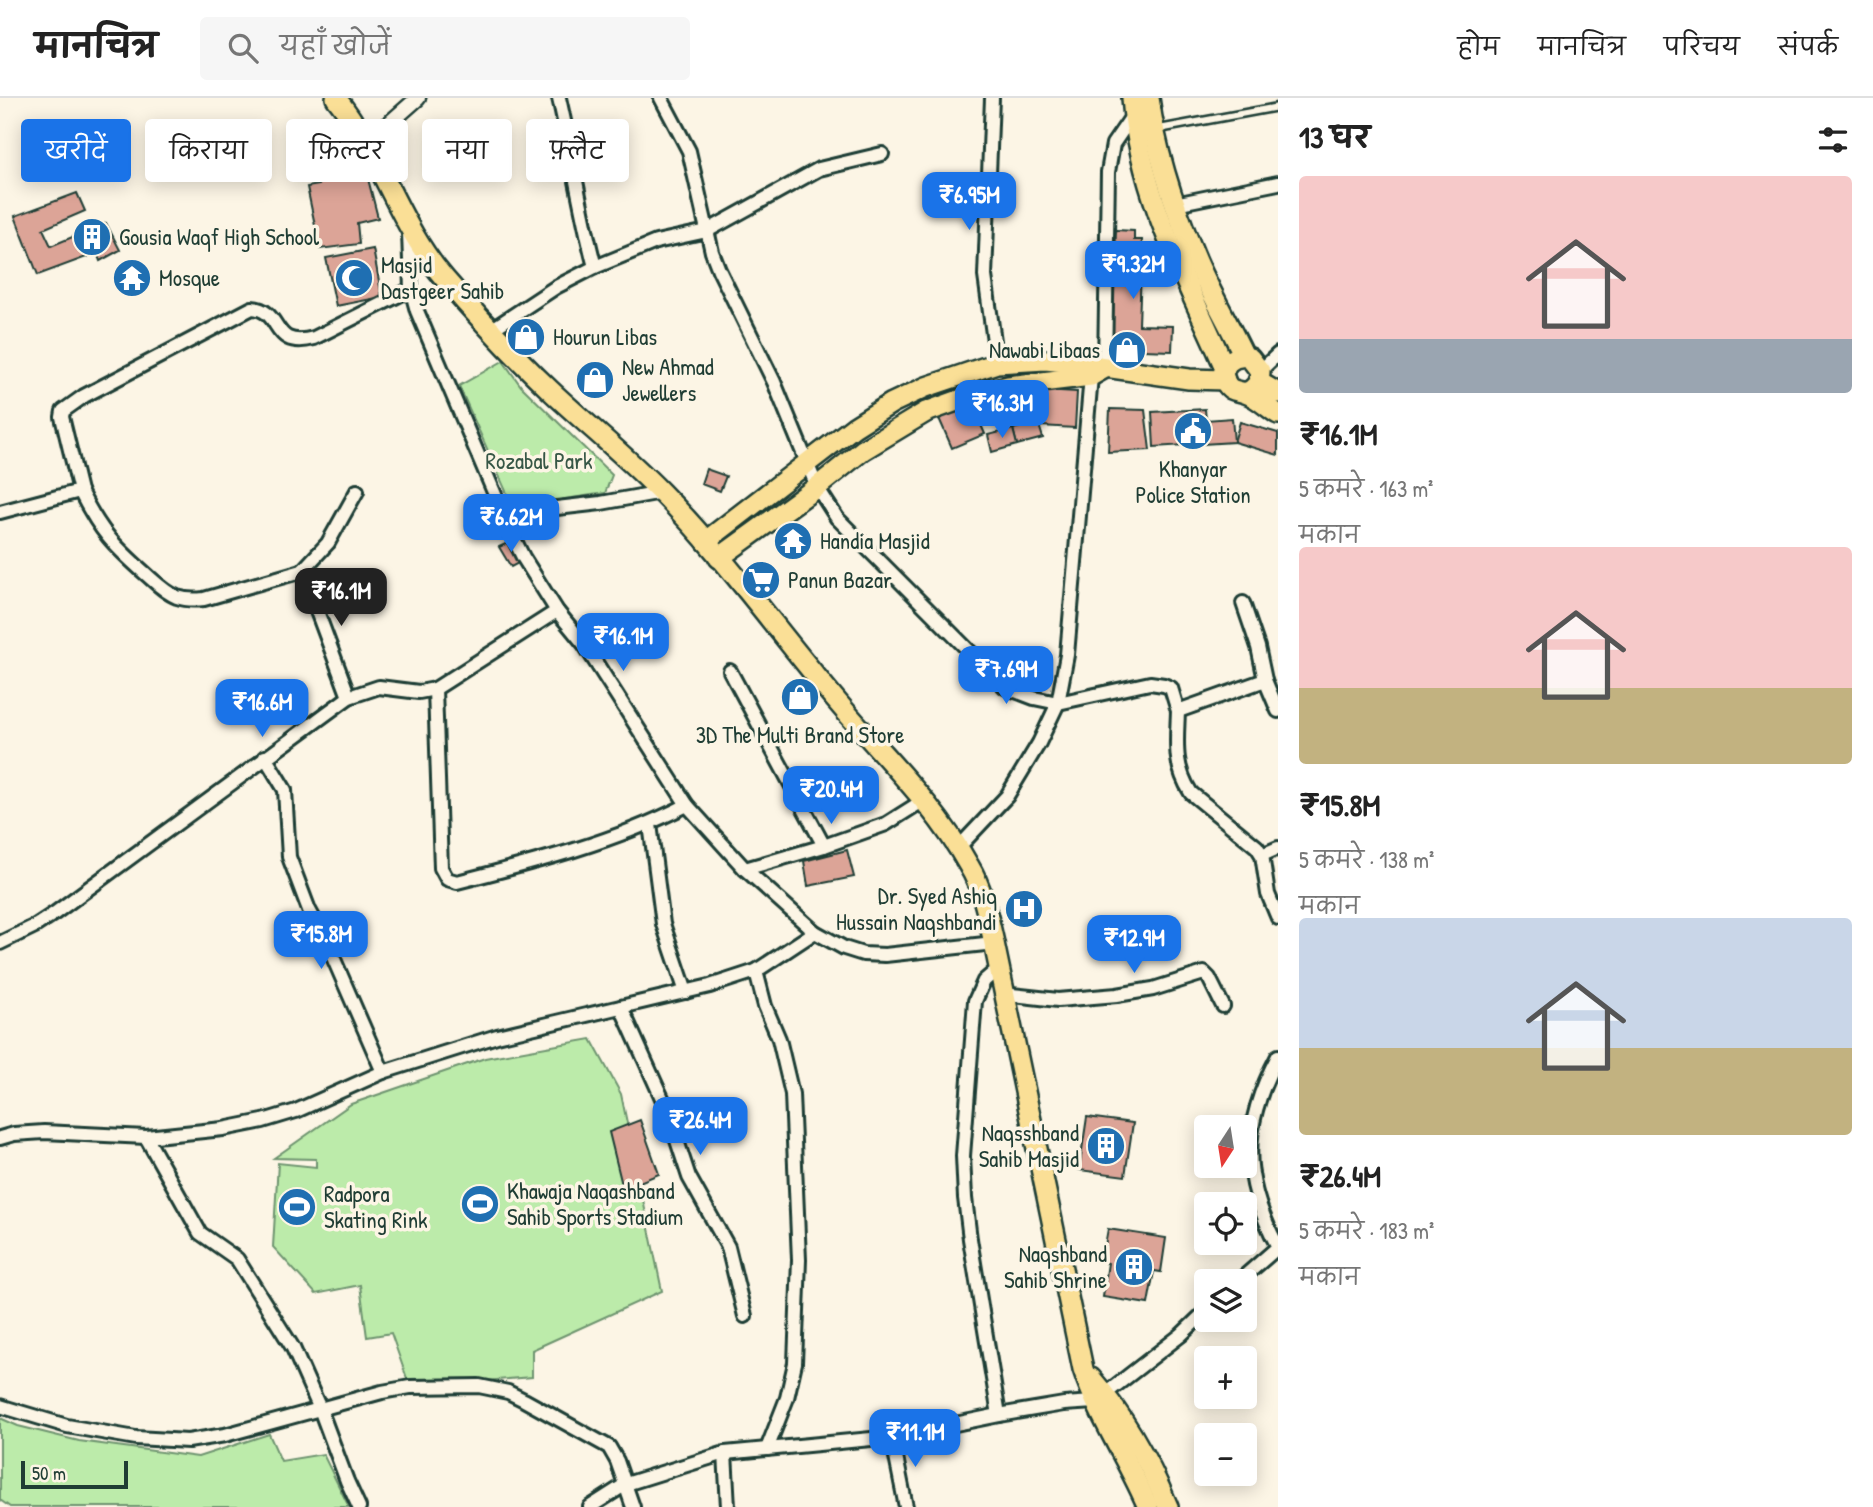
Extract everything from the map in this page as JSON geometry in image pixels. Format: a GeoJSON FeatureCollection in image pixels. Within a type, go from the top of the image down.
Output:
{"type":"FeatureCollection","features":[{"type":"Feature","properties":{"kind":"main road"},"geometry":{"type":"LineString","coordinates":[[336,98],[351,119]]}},
{"type":"Feature","properties":{"kind":"main road"},"geometry":{"type":"LineString","coordinates":[[1149,98],[1153,130],[1194,256],[1244,356],[1254,361],[1255,382],[1278,414]]}},
{"type":"Feature","properties":{"kind":"main road"},"geometry":{"type":"LineString","coordinates":[[1132,107],[1144,170],[1156,211],[1225,374],[1235,391],[1255,382],[1278,393]]}},
{"type":"Feature","properties":{"kind":"main road"},"geometry":{"type":"LineString","coordinates":[[386,182],[409,230],[435,267],[548,388],[662,492],[706,541],[786,642],[924,800],[970,867],[978,884],[994,943],[1083,1369],[1100,1398],[1147,1462],[1168,1507]]}},
{"type":"Feature","properties":{"kind":"main road"},"geometry":{"type":"LineString","coordinates":[[1225,374],[1233,358],[1244,356]]}},
{"type":"Feature","properties":{"kind":"main road"},"geometry":{"type":"LineString","coordinates":[[706,541],[854,426],[892,403],[926,387],[997,363],[1045,360],[1077,363],[1098,372]]}},
{"type":"Feature","properties":{"kind":"main road"},"geometry":{"type":"LineString","coordinates":[[719,558],[901,424],[954,400],[1008,386],[1098,372],[1189,379],[1225,374]]}},
{"type":"Feature","properties":{"kind":"main road"},"geometry":{"type":"LineString","coordinates":[[1100,1398],[1148,1507]]}},
{"type":"Feature","properties":{"kind":"street"},"geometry":{"type":"LineString","coordinates":[[349,98],[354,119]]}},
{"type":"Feature","properties":{"kind":"street"},"geometry":{"type":"LineString","coordinates":[[394,119],[418,98]]}},
{"type":"Feature","properties":{"kind":"street"},"geometry":{"type":"LineString","coordinates":[[559,98],[572,153],[584,228],[595,267]]}},
{"type":"Feature","properties":{"kind":"street"},"geometry":{"type":"LineString","coordinates":[[661,98],[689,151],[707,231],[719,270],[774,382],[817,487],[852,535],[1005,687],[1034,698],[1058,703],[1150,683],[1171,688],[1178,711],[1178,768],[1191,793],[1250,841],[1262,855],[1268,894],[1278,918]]}},
{"type":"Feature","properties":{"kind":"street"},"geometry":{"type":"LineString","coordinates":[[992,98],[985,276],[997,363]]}},
{"type":"Feature","properties":{"kind":"street"},"geometry":{"type":"LineString","coordinates":[[958,848],[1007,796],[1039,743],[1058,703],[1067,655],[1098,372],[1108,172],[1113,144],[1132,107]]}},
{"type":"Feature","properties":{"kind":"street"},"geometry":{"type":"LineString","coordinates":[[491,330],[573,277],[595,267],[656,242],[707,231],[819,169],[882,154]]}},
{"type":"Feature","properties":{"kind":"street"},"geometry":{"type":"LineString","coordinates":[[1175,204],[1278,183]]}},
{"type":"Feature","properties":{"kind":"street"},"geometry":{"type":"LineString","coordinates":[[409,230],[411,289],[425,333],[523,558],[557,611],[584,643],[687,805],[746,869],[815,932],[844,948],[863,954],[885,955],[994,943]]}},
{"type":"Feature","properties":{"kind":"street"},"geometry":{"type":"LineString","coordinates":[[357,491],[328,543],[302,571],[204,599],[176,597],[115,547],[96,523],[80,491],[62,417],[63,411],[84,396],[251,308],[260,308],[267,312],[283,335],[292,341],[301,342],[411,289]]}},
{"type":"Feature","properties":{"kind":"street"},"geometry":{"type":"LineString","coordinates":[[1255,382],[1278,354]]}},
{"type":"Feature","properties":{"kind":"street"},"geometry":{"type":"LineString","coordinates":[[0,512],[80,491]]}},
{"type":"Feature","properties":{"kind":"street"},"geometry":{"type":"LineString","coordinates":[[503,514],[601,503],[662,492]]}},
{"type":"Feature","properties":{"kind":"street"},"geometry":{"type":"LineString","coordinates":[[302,571],[349,697]]}},
{"type":"Feature","properties":{"kind":"street"},"geometry":{"type":"LineString","coordinates":[[1243,603],[1258,647],[1265,680],[1278,711]]}},
{"type":"Feature","properties":{"kind":"street"},"geometry":{"type":"LineString","coordinates":[[0,943],[55,913],[349,697],[379,687],[419,692],[435,689],[557,611]]}},
{"type":"Feature","properties":{"kind":"street"},"geometry":{"type":"LineString","coordinates":[[730,671],[824,846]]}},
{"type":"Feature","properties":{"kind":"street"},"geometry":{"type":"LineString","coordinates":[[1178,711],[1265,680]]}},
{"type":"Feature","properties":{"kind":"street"},"geometry":{"type":"LineString","coordinates":[[435,689],[441,869],[447,879],[457,882],[545,860],[650,824],[687,805]]}},
{"type":"Feature","properties":{"kind":"street"},"geometry":{"type":"LineString","coordinates":[[265,757],[285,790],[289,857],[309,910],[326,941],[383,1072]]}},
{"type":"Feature","properties":{"kind":"street"},"geometry":{"type":"LineString","coordinates":[[746,869],[886,824],[924,800]]}},
{"type":"Feature","properties":{"kind":"street"},"geometry":{"type":"LineString","coordinates":[[650,824],[663,924],[686,992]]}},
{"type":"Feature","properties":{"kind":"street"},"geometry":{"type":"LineString","coordinates":[[1262,855],[1278,848]]}},
{"type":"Feature","properties":{"kind":"street"},"geometry":{"type":"LineString","coordinates":[[0,1138],[14,1133],[44,1132],[146,1137],[223,1129],[263,1121],[296,1111],[383,1072],[496,1036],[686,992],[756,971],[815,932]]}},
{"type":"Feature","properties":{"kind":"street"},"geometry":{"type":"LineString","coordinates":[[999,968],[984,981],[975,1001],[963,1156],[970,1239],[999,1415]]}},
{"type":"Feature","properties":{"kind":"street"},"geometry":{"type":"LineString","coordinates":[[756,971],[765,1006],[779,1039],[792,1094],[799,1260],[795,1363],[787,1398],[767,1449]]}},
{"type":"Feature","properties":{"kind":"street"},"geometry":{"type":"LineString","coordinates":[[1003,994],[1058,1000],[1106,996],[1153,989],[1203,972],[1209,978],[1223,1006]]}},
{"type":"Feature","properties":{"kind":"street"},"geometry":{"type":"LineString","coordinates":[[621,1007],[666,1107],[689,1177],[728,1247],[745,1316]]}},
{"type":"Feature","properties":{"kind":"street"},"geometry":{"type":"LineString","coordinates":[[1253,1269],[1278,1247],[1274,1229],[1256,1201],[1250,1153],[1256,1110],[1278,1056]]}},
{"type":"Feature","properties":{"kind":"street"},"geometry":{"type":"LineString","coordinates":[[146,1137],[200,1233],[237,1259],[293,1348],[359,1507]]}},
{"type":"Feature","properties":{"kind":"street"},"geometry":{"type":"LineString","coordinates":[[590,1507],[626,1484],[725,1453],[892,1437],[1100,1398],[1194,1323]]}},
{"type":"Feature","properties":{"kind":"street"},"geometry":{"type":"LineString","coordinates":[[0,1406],[67,1426],[136,1438],[188,1441],[225,1435],[410,1387],[490,1387],[524,1400],[609,1447],[633,1507]]}},
{"type":"Feature","properties":{"kind":"street"},"geometry":{"type":"LineString","coordinates":[[892,1437],[906,1507]]}},
{"type":"Feature","properties":{"kind":"street"},"geometry":{"type":"LineString","coordinates":[[725,1453],[728,1507]]}},
{"type":"Feature","properties":{"kind":"lane"},"geometry":{"type":"LineString","coordinates":[[1153,130],[1278,107]]}},
{"type":"Feature","properties":{"kind":"green space","name":"Rozabal Park"},"geometry":{"type":"Polygon","coordinates":[[[503,361],[521,386],[612,475],[605,493],[513,507],[459,386],[503,361]]]}},
{"type":"Feature","properties":{"kind":"green space","name":"Khawaja Naqashband Sahib Sports Stadium"},"geometry":{"type":"Polygon","coordinates":[[[591,1039],[621,1094],[662,1291],[532,1350],[532,1377],[410,1387],[391,1333],[367,1337],[360,1285],[316,1294],[273,1247],[278,1163],[316,1167],[316,1159],[274,1158],[351,1104],[485,1058],[591,1039]]]}},
{"type":"Feature","properties":{"kind":"green space"},"geometry":{"type":"Polygon","coordinates":[[[0,1418],[18,1426],[79,1441],[198,1457],[269,1434],[281,1461],[323,1454],[349,1507],[10,1507],[0,1500],[0,1418]]]}},
{"type":"Feature","properties":{"kind":"building"},"geometry":{"type":"Polygon","coordinates":[[[318,182],[369,182],[378,218],[357,223],[359,244],[320,249],[307,187],[319,185],[318,182]]]}},
{"type":"Feature","properties":{"kind":"building","name":"Gousia Waqf High School"},"geometry":{"type":"Polygon","coordinates":[[[77,193],[85,211],[43,229],[51,246],[106,223],[120,250],[100,261],[97,253],[38,275],[15,216],[77,193]]]}},
{"type":"Feature","properties":{"kind":"building"},"geometry":{"type":"Polygon","coordinates":[[[1116,230],[1134,231],[1134,240],[1142,240],[1139,325],[1173,326],[1172,351],[1112,349],[1116,230]]]}},
{"type":"Feature","properties":{"kind":"building","name":"Masjid Dastgeer Sahib"},"geometry":{"type":"Polygon","coordinates":[[[373,249],[382,297],[336,306],[326,258],[373,249]]]}},
{"type":"Feature","properties":{"kind":"building"},"geometry":{"type":"Polygon","coordinates":[[[1043,390],[1077,392],[1075,428],[1041,426],[1043,390]]]}},
{"type":"Feature","properties":{"kind":"building"},"geometry":{"type":"Polygon","coordinates":[[[971,402],[985,434],[952,448],[938,416],[971,402]]]}},
{"type":"Feature","properties":{"kind":"building"},"geometry":{"type":"Polygon","coordinates":[[[1110,409],[1145,410],[1150,450],[1108,452],[1110,409]]]}},
{"type":"Feature","properties":{"kind":"building","name":"Khanyar Police Station"},"geometry":{"type":"Polygon","coordinates":[[[1205,409],[1206,420],[1232,418],[1234,442],[1154,447],[1152,412],[1205,409]]]}},
{"type":"Feature","properties":{"kind":"building"},"geometry":{"type":"Polygon","coordinates":[[[1038,422],[1043,438],[1017,445],[1013,429],[1038,422]]]}},
{"type":"Feature","properties":{"kind":"building"},"geometry":{"type":"Polygon","coordinates":[[[1240,422],[1278,433],[1278,455],[1234,442],[1240,422]]]}},
{"type":"Feature","properties":{"kind":"building"},"geometry":{"type":"Polygon","coordinates":[[[1013,429],[1017,445],[992,452],[988,435],[1013,429]]]}},
{"type":"Feature","properties":{"kind":"building"},"geometry":{"type":"Polygon","coordinates":[[[706,469],[726,476],[720,491],[701,484],[706,469]]]}},
{"type":"Feature","properties":{"kind":"building"},"geometry":{"type":"Polygon","coordinates":[[[512,541],[522,561],[511,567],[499,547],[512,541]]]}},
{"type":"Feature","properties":{"kind":"building"},"geometry":{"type":"Polygon","coordinates":[[[847,850],[854,877],[808,886],[804,861],[847,850]]]}},
{"type":"Feature","properties":{"kind":"building","name":"Naqsshband Sahib Masjid"},"geometry":{"type":"Polygon","coordinates":[[[1087,1117],[1133,1123],[1125,1176],[1079,1170],[1087,1117]]]}},
{"type":"Feature","properties":{"kind":"building"},"geometry":{"type":"Polygon","coordinates":[[[640,1120],[659,1174],[623,1189],[609,1132],[640,1120]]]}},
{"type":"Feature","properties":{"kind":"building","name":"Naqshband Sahib Shrine"},"geometry":{"type":"Polygon","coordinates":[[[1108,1229],[1166,1238],[1161,1272],[1154,1271],[1148,1304],[1103,1297],[1108,1263],[1102,1262],[1108,1229]]]}},
{"type":"Feature","properties":{"kind":"place","name":"Gousia Waqf High School"},"geometry":{"type":"Point","coordinates":[92,237]}},
{"type":"Feature","properties":{"kind":"place","name":"Mosque"},"geometry":{"type":"Point","coordinates":[132,278]}},
{"type":"Feature","properties":{"kind":"place","name":"Masjid Dastgeer Sahib"},"geometry":{"type":"Point","coordinates":[354,278]}},
{"type":"Feature","properties":{"kind":"place","name":"Hourun Libas"},"geometry":{"type":"Point","coordinates":[526,337]}},
{"type":"Feature","properties":{"kind":"place","name":"Nawabi Libaas"},"geometry":{"type":"Point","coordinates":[1127,350]}},
{"type":"Feature","properties":{"kind":"place","name":"New Ahmad Jewellers"},"geometry":{"type":"Point","coordinates":[595,380]}},
{"type":"Feature","properties":{"kind":"place","name":"Khanyar Police Station"},"geometry":{"type":"Point","coordinates":[1193,431]}},
{"type":"Feature","properties":{"kind":"place","name":"Handia Masjid"},"geometry":{"type":"Point","coordinates":[793,541]}},
{"type":"Feature","properties":{"kind":"place","name":"Panun Bazar"},"geometry":{"type":"Point","coordinates":[761,580]}},
{"type":"Feature","properties":{"kind":"place","name":"3D The Multi Brand Store"},"geometry":{"type":"Point","coordinates":[800,697]}},
{"type":"Feature","properties":{"kind":"place","name":"Dr. Syed Ashiq Hussain Naqshbandi"},"geometry":{"type":"Point","coordinates":[1024,909]}},
{"type":"Feature","properties":{"kind":"place","name":"Naqsshband Sahib Masjid"},"geometry":{"type":"Point","coordinates":[1106,1146]}},
{"type":"Feature","properties":{"kind":"place","name":"Khawaja Naqashband Sahib Sports Stadium"},"geometry":{"type":"Point","coordinates":[480,1204]}},
{"type":"Feature","properties":{"kind":"place","name":"Radpora Skating Rink"},"geometry":{"type":"Point","coordinates":[297,1207]}},
{"type":"Feature","properties":{"kind":"place","name":"Naqshband Sahib Shrine"},"geometry":{"type":"Point","coordinates":[1134,1267]}}]}
